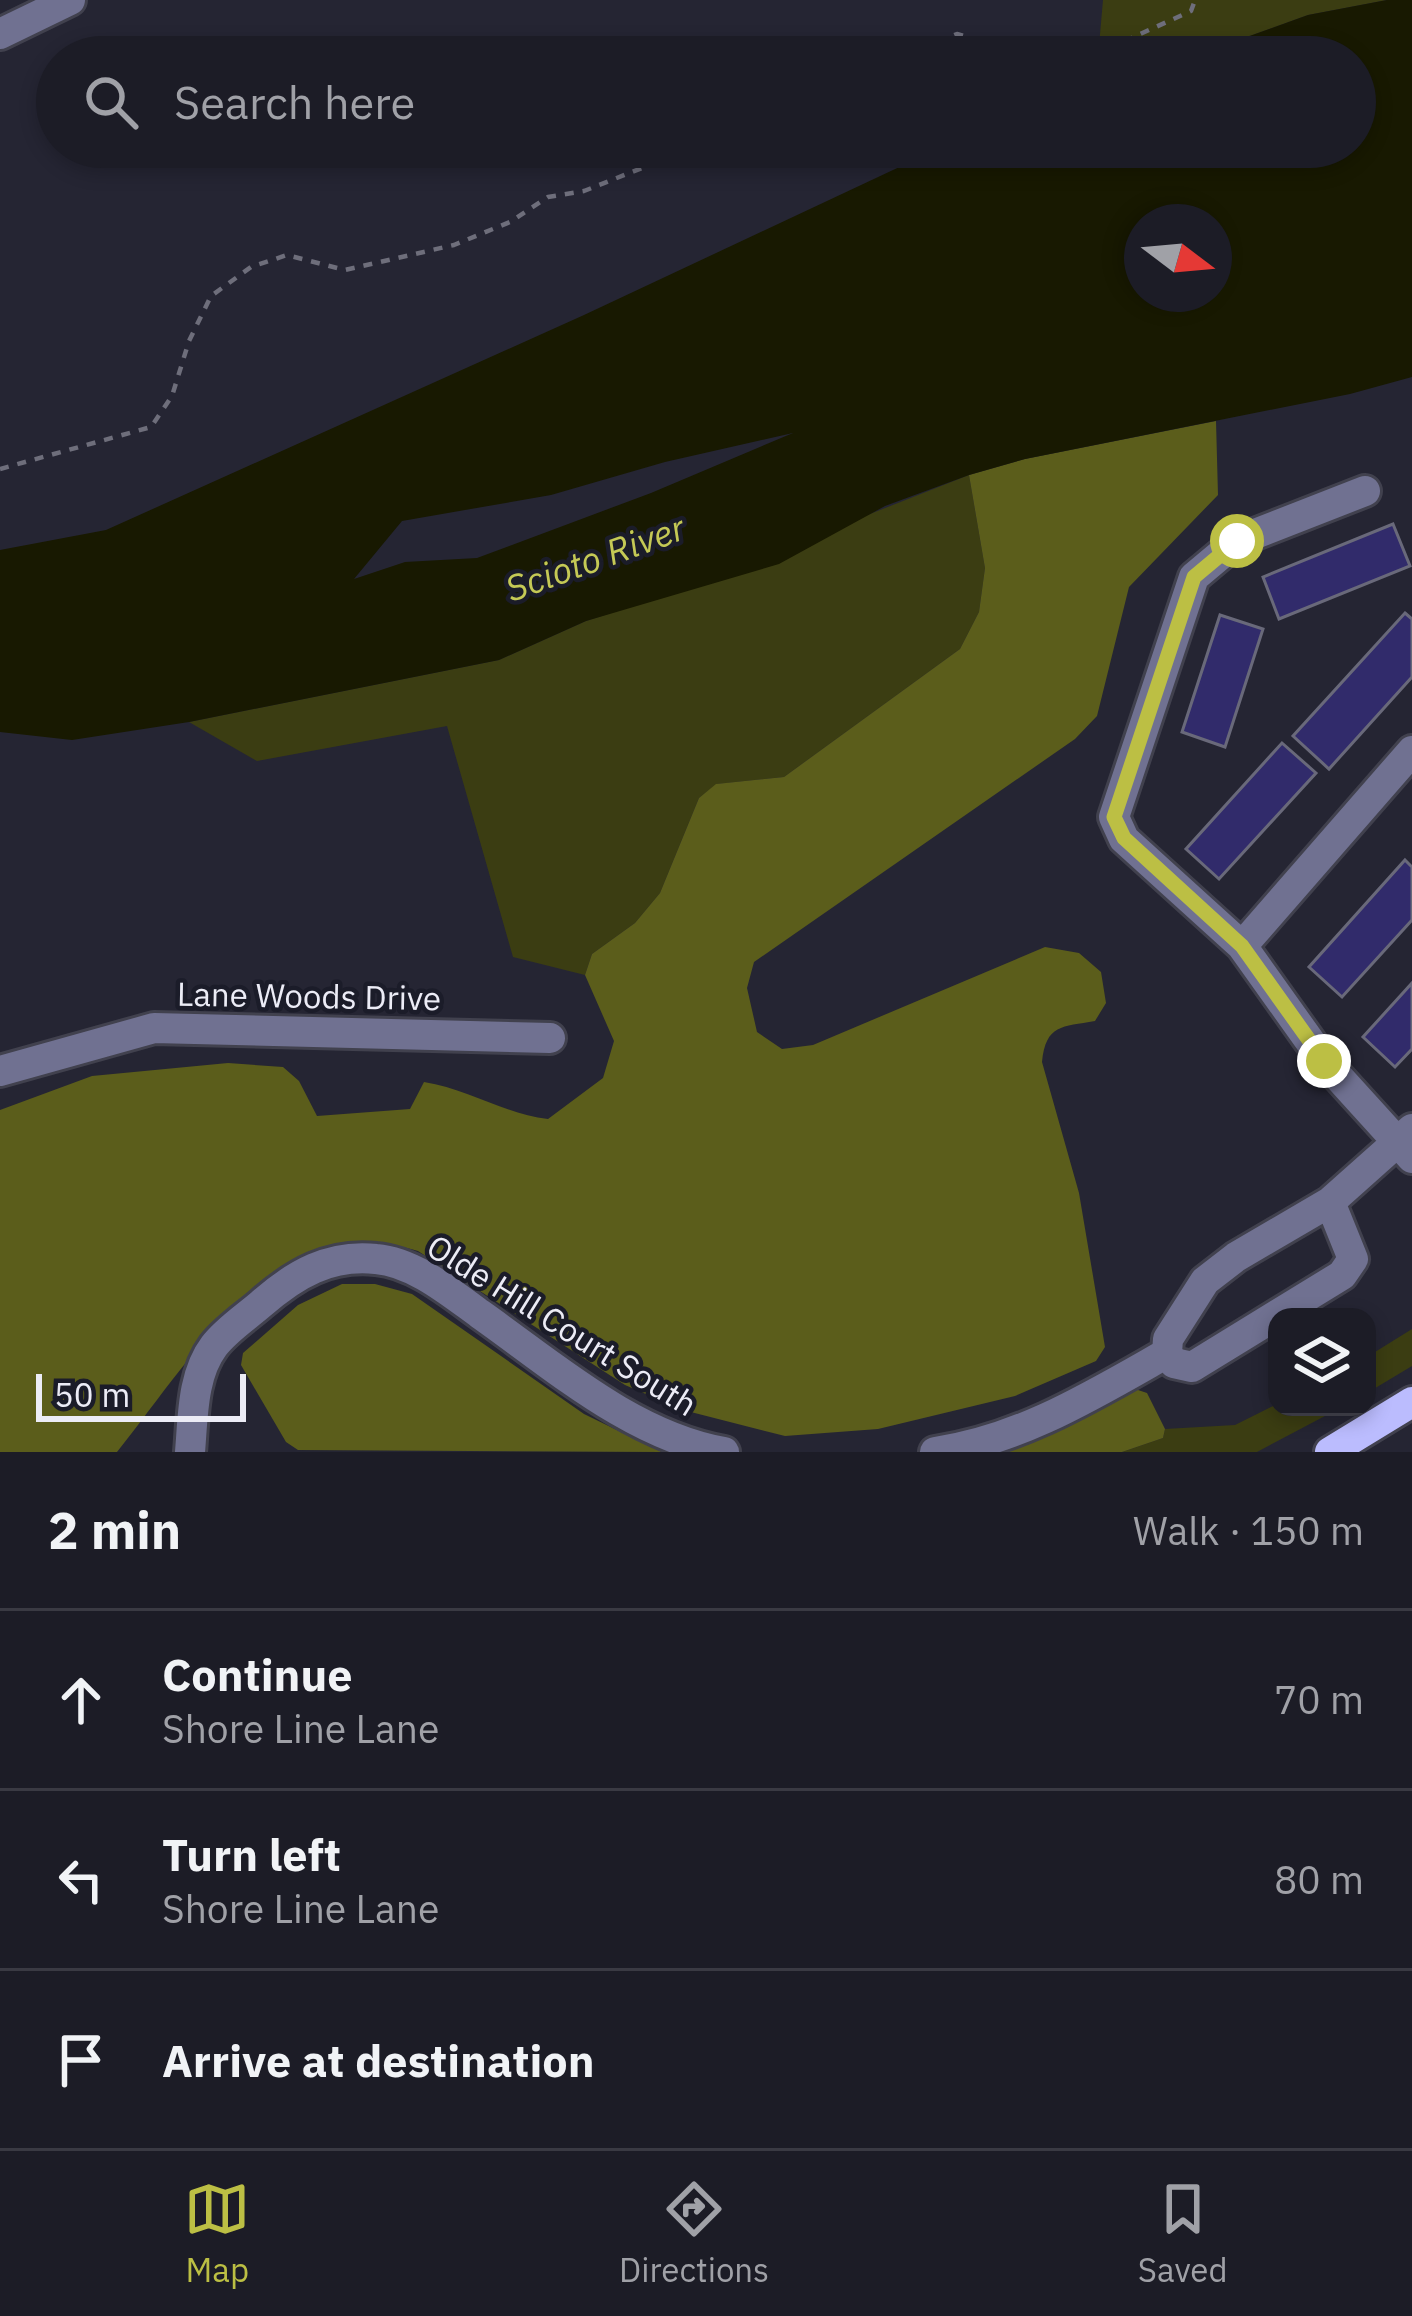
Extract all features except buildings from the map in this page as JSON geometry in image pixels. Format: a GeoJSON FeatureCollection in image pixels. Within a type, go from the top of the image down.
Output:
{"type":"FeatureCollection","features":[{"type":"Feature","properties":{"kind":"main road"},"geometry":{"type":"LineString","coordinates":[[1330,1452],[1412,1402]]}},
{"type":"Feature","properties":{"kind":"street"},"geometry":{"type":"LineString","coordinates":[[0,34],[70,0]]}},
{"type":"Feature","properties":{"kind":"street"},"geometry":{"type":"LineString","coordinates":[[1330,1202],[1353,1258],[1342,1275],[1192,1367],[1174,1363],[1167,1353],[1168,1339],[1204,1281],[1330,1202],[1408,1143],[1324,1061],[1242,946],[1124,838],[1114,817],[1194,577],[1237,541],[1365,490]]}},
{"type":"Feature","properties":{"kind":"street"},"geometry":{"type":"LineString","coordinates":[[1242,946],[1412,751]]}},
{"type":"Feature","properties":{"kind":"street","name":"Lane Woods Drive"},"geometry":{"type":"LineString","coordinates":[[0,1072],[154,1028],[550,1038]]}},
{"type":"Feature","properties":{"kind":"street","name":"Olde Hill Court South"},"geometry":{"type":"LineString","coordinates":[[190,1452],[196,1390],[213,1348],[285,1282],[315,1266],[347,1258],[381,1259],[420,1274],[597,1397],[687,1445],[724,1452]]}},
{"type":"Feature","properties":{"kind":"street"},"geometry":{"type":"LineString","coordinates":[[935,1452],[977,1446],[1072,1407],[1167,1353]]}},
{"type":"Feature","properties":{"kind":"path"},"geometry":{"type":"LineString","coordinates":[[1136,36],[1191,11],[1195,0]]}},
{"type":"Feature","properties":{"kind":"path"},"geometry":{"type":"LineString","coordinates":[[0,470],[151,427],[172,396],[189,341],[211,296],[251,267],[287,255],[345,270],[454,245],[510,222],[548,197],[584,191],[642,168]]}},
{"type":"Feature","properties":{"kind":"shaded area"},"geometry":{"type":"Polygon","coordinates":[[[1103,0],[1387,0],[1308,15],[1250,36],[1100,36],[1103,0]]]}},
{"type":"Feature","properties":{"kind":"shaded area"},"geometry":{"type":"Polygon","coordinates":[[[1216,421],[1218,495],[1129,587],[1097,716],[1075,739],[754,962],[747,988],[757,1032],[782,1049],[813,1045],[1045,947],[1079,953],[1101,972],[1106,1003],[1095,1021],[1052,1034],[1042,1062],[1079,1193],[1105,1347],[1096,1361],[1015,1396],[878,1429],[785,1436],[683,1410],[625,1385],[418,1251],[367,1244],[322,1252],[280,1272],[242,1301],[117,1452],[0,1452],[0,1110],[92,1076],[228,1063],[283,1067],[299,1081],[317,1116],[410,1109],[424,1082],[548,1119],[603,1078],[614,1041],[585,975],[592,954],[635,923],[660,893],[699,798],[716,784],[784,777],[960,649],[979,612],[985,568],[969,475],[1025,459],[1216,421]]]}},
{"type":"Feature","properties":{"kind":"shaded area"},"geometry":{"type":"Polygon","coordinates":[[[969,475],[985,568],[979,612],[960,649],[784,777],[717,784],[699,798],[660,893],[635,923],[592,954],[585,975],[513,957],[447,726],[257,761],[189,722],[499,660],[586,621],[649,601],[969,475]]]}},
{"type":"Feature","properties":{"kind":"shaded area"},"geometry":{"type":"Polygon","coordinates":[[[342,1284],[375,1284],[412,1294],[584,1414],[662,1452],[298,1450],[286,1442],[241,1365],[243,1353],[298,1305],[342,1284]]]}},
{"type":"Feature","properties":{"kind":"shaded area"},"geometry":{"type":"Polygon","coordinates":[[[1412,1329],[1412,1366],[1376,1388],[1376,1351],[1412,1329]]]}},
{"type":"Feature","properties":{"kind":"shaded area"},"geometry":{"type":"Polygon","coordinates":[[[1132,1388],[1147,1393],[1165,1429],[1163,1438],[1122,1452],[994,1452],[1132,1388]]]}},
{"type":"Feature","properties":{"kind":"shaded area"},"geometry":{"type":"Polygon","coordinates":[[[1268,1408],[1268,1416],[1325,1416],[1257,1452],[1122,1452],[1163,1438],[1165,1429],[1235,1425],[1268,1408]]]}},
{"type":"Feature","properties":{"kind":"water","name":"Scioto River"},"geometry":{"type":"Polygon","coordinates":[[[1412,0],[1412,377],[969,475],[885,506],[779,564],[586,621],[499,660],[189,722],[72,740],[0,732],[0,550],[106,530],[897,168],[1376,168],[1376,36],[1250,36],[1308,15],[1412,0]],[[793,433],[665,462],[551,495],[402,521],[354,579],[405,562],[477,558],[793,433]]]}},
{"type":"Feature","properties":{"kind":"route"},"geometry":{"type":"LineString","coordinates":[[1237,541],[1194,577],[1114,817],[1124,838],[1242,946],[1324,1061]]}}]}
